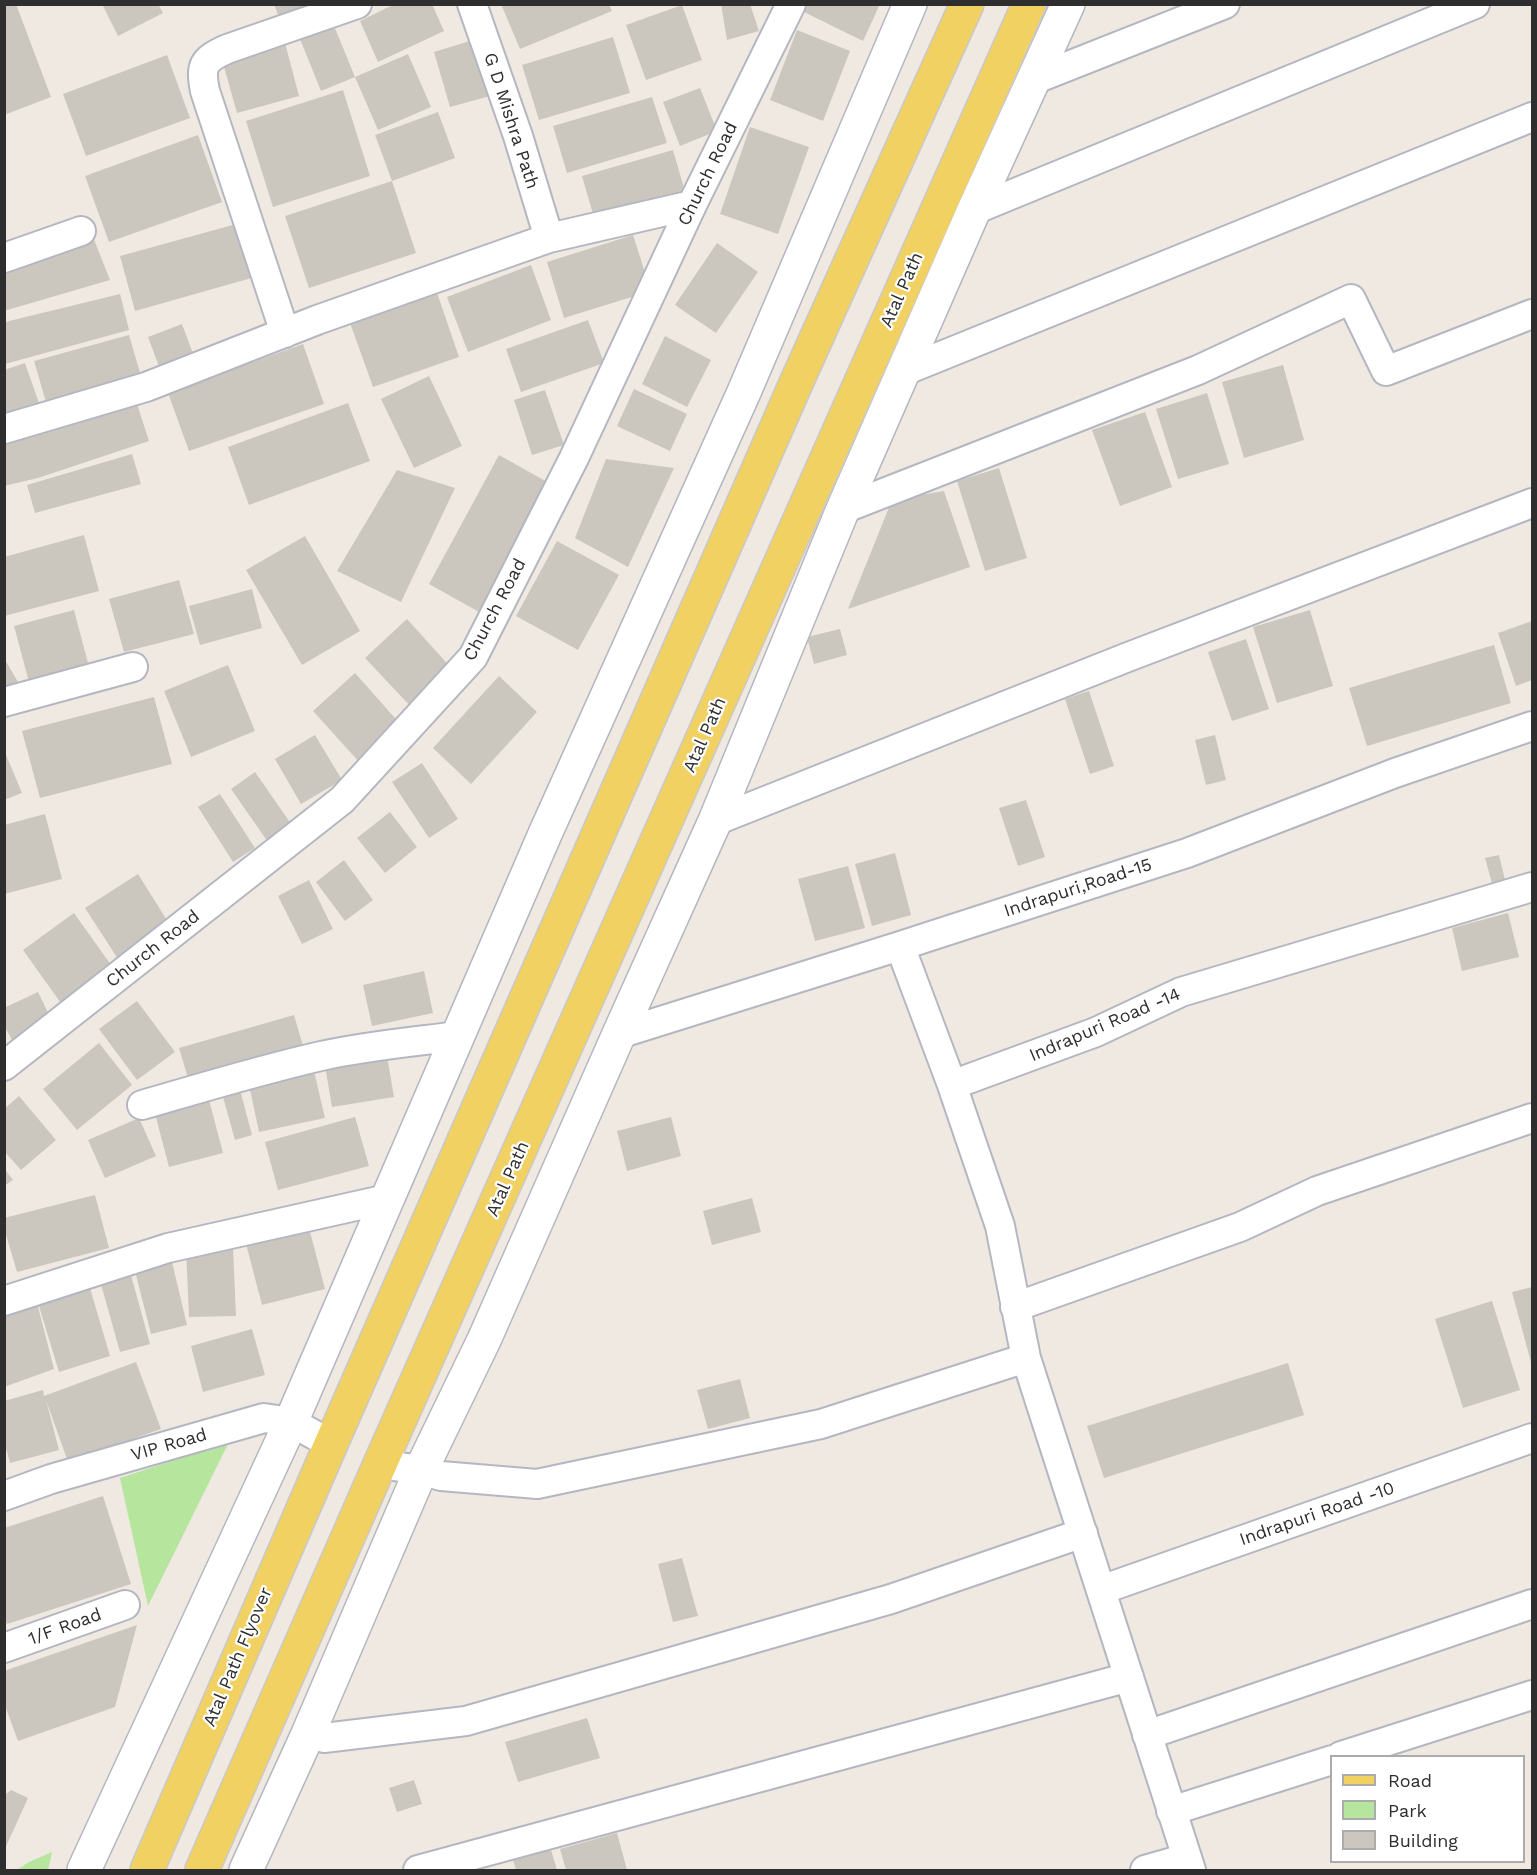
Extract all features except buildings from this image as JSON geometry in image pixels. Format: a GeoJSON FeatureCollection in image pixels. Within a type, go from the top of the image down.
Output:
{"type":"FeatureCollection","features":[{"type":"Feature","properties":{"kind":"main road"},"geometry":{"type":"LineString","coordinates":[[331,1444],[797,381],[967,4]]}},
{"type":"Feature","properties":{"kind":"main road","name":"Atal Path"},"geometry":{"type":"LineString","coordinates":[[380,1464],[1029,4]]}},
{"type":"Feature","properties":{"kind":"main road","name":"Atal Path Flyover"},"geometry":{"type":"LineString","coordinates":[[147,1870],[331,1444]]}},
{"type":"Feature","properties":{"kind":"main road"},"geometry":{"type":"LineString","coordinates":[[202,1870],[380,1464]]}},
{"type":"Feature","properties":{"kind":"street"},"geometry":{"type":"LineString","coordinates":[[285,333],[205,91],[202,73],[209,59],[227,49],[357,4]]}},
{"type":"Feature","properties":{"kind":"street","name":"G D Mishra Path"},"geometry":{"type":"LineString","coordinates":[[472,4],[518,136],[549,238]]}},
{"type":"Feature","properties":{"kind":"street","name":"Church Road"},"geometry":{"type":"LineString","coordinates":[[4,1066],[342,800],[473,657],[574,458],[692,205],[791,4]]}},
{"type":"Feature","properties":{"kind":"street"},"geometry":{"type":"LineString","coordinates":[[84,1870],[291,1422],[544,834],[744,392],[910,4]]}},
{"type":"Feature","properties":{"kind":"street"},"geometry":{"type":"LineString","coordinates":[[246,1870],[308,1734],[421,1470],[484,1340],[715,821],[843,509],[1068,4]]}},
{"type":"Feature","properties":{"kind":"street"},"geometry":{"type":"LineString","coordinates":[[1034,80],[1225,4]]}},
{"type":"Feature","properties":{"kind":"street"},"geometry":{"type":"LineString","coordinates":[[975,210],[1475,4]]}},
{"type":"Feature","properties":{"kind":"street"},"geometry":{"type":"LineString","coordinates":[[904,370],[1533,117]]}},
{"type":"Feature","properties":{"kind":"street"},"geometry":{"type":"LineString","coordinates":[[4,429],[146,387],[285,333],[549,238],[692,205]]}},
{"type":"Feature","properties":{"kind":"street"},"geometry":{"type":"LineString","coordinates":[[4,258],[81,231]]}},
{"type":"Feature","properties":{"kind":"street"},"geometry":{"type":"LineString","coordinates":[[843,509],[1198,370],[1351,299],[1386,371],[1533,314]]}},
{"type":"Feature","properties":{"kind":"street"},"geometry":{"type":"LineString","coordinates":[[715,821],[1128,657],[1533,504]]}},
{"type":"Feature","properties":{"kind":"street"},"geometry":{"type":"LineString","coordinates":[[4,702],[133,667]]}},
{"type":"Feature","properties":{"kind":"street","name":"Indrapuri,Road-15"},"geometry":{"type":"LineString","coordinates":[[619,1034],[1187,853],[1395,773],[1533,726]]}},
{"type":"Feature","properties":{"kind":"street","name":"Indrapuri Road -14"},"geometry":{"type":"LineString","coordinates":[[952,1085],[1096,1032],[1181,992],[1533,887]]}},
{"type":"Feature","properties":{"kind":"street"},"geometry":{"type":"LineString","coordinates":[[900,946],[952,1085],[1000,1226],[1026,1358],[1189,1864],[1145,1870]]}},
{"type":"Feature","properties":{"kind":"street"},"geometry":{"type":"LineString","coordinates":[[142,1105],[255,1072],[322,1056],[458,1036]]}},
{"type":"Feature","properties":{"kind":"street"},"geometry":{"type":"LineString","coordinates":[[1015,1307],[1240,1227],[1317,1191],[1533,1118]]}},
{"type":"Feature","properties":{"kind":"street"},"geometry":{"type":"LineString","coordinates":[[4,1301],[168,1248],[387,1199]]}},
{"type":"Feature","properties":{"kind":"street"},"geometry":{"type":"LineString","coordinates":[[380,1464],[421,1470],[441,1476],[537,1484],[821,1424],[1026,1358]]}},
{"type":"Feature","properties":{"kind":"street","name":"VIP Road"},"geometry":{"type":"LineString","coordinates":[[4,1496],[51,1479],[264,1418],[291,1422],[331,1444]]}},
{"type":"Feature","properties":{"kind":"street","name":"Indrapuri Road -10"},"geometry":{"type":"LineString","coordinates":[[1101,1590],[1533,1438]]}},
{"type":"Feature","properties":{"kind":"street"},"geometry":{"type":"LineString","coordinates":[[308,1734],[324,1738],[466,1721],[891,1599],[1083,1533]]}},
{"type":"Feature","properties":{"kind":"street"},"geometry":{"type":"LineString","coordinates":[[1148,1735],[1533,1604]]}},
{"type":"Feature","properties":{"kind":"street","name":"1/F Road"},"geometry":{"type":"LineString","coordinates":[[4,1648],[125,1605]]}},
{"type":"Feature","properties":{"kind":"street"},"geometry":{"type":"LineString","coordinates":[[418,1870],[1129,1677]]}},
{"type":"Feature","properties":{"kind":"street"},"geometry":{"type":"LineString","coordinates":[[1344,1755],[1533,1695]]}},
{"type":"Feature","properties":{"kind":"street"},"geometry":{"type":"LineString","coordinates":[[1172,1811],[1330,1761]]}},
{"type":"Feature","properties":{"kind":"green space"},"geometry":{"type":"Polygon","coordinates":[[[229,1442],[148,1606],[120,1478],[229,1442]]]}},
{"type":"Feature","properties":{"kind":"green space"},"geometry":{"type":"Polygon","coordinates":[[[52,1852],[48,1870],[17,1870],[29,1862],[52,1852]]]}}]}
